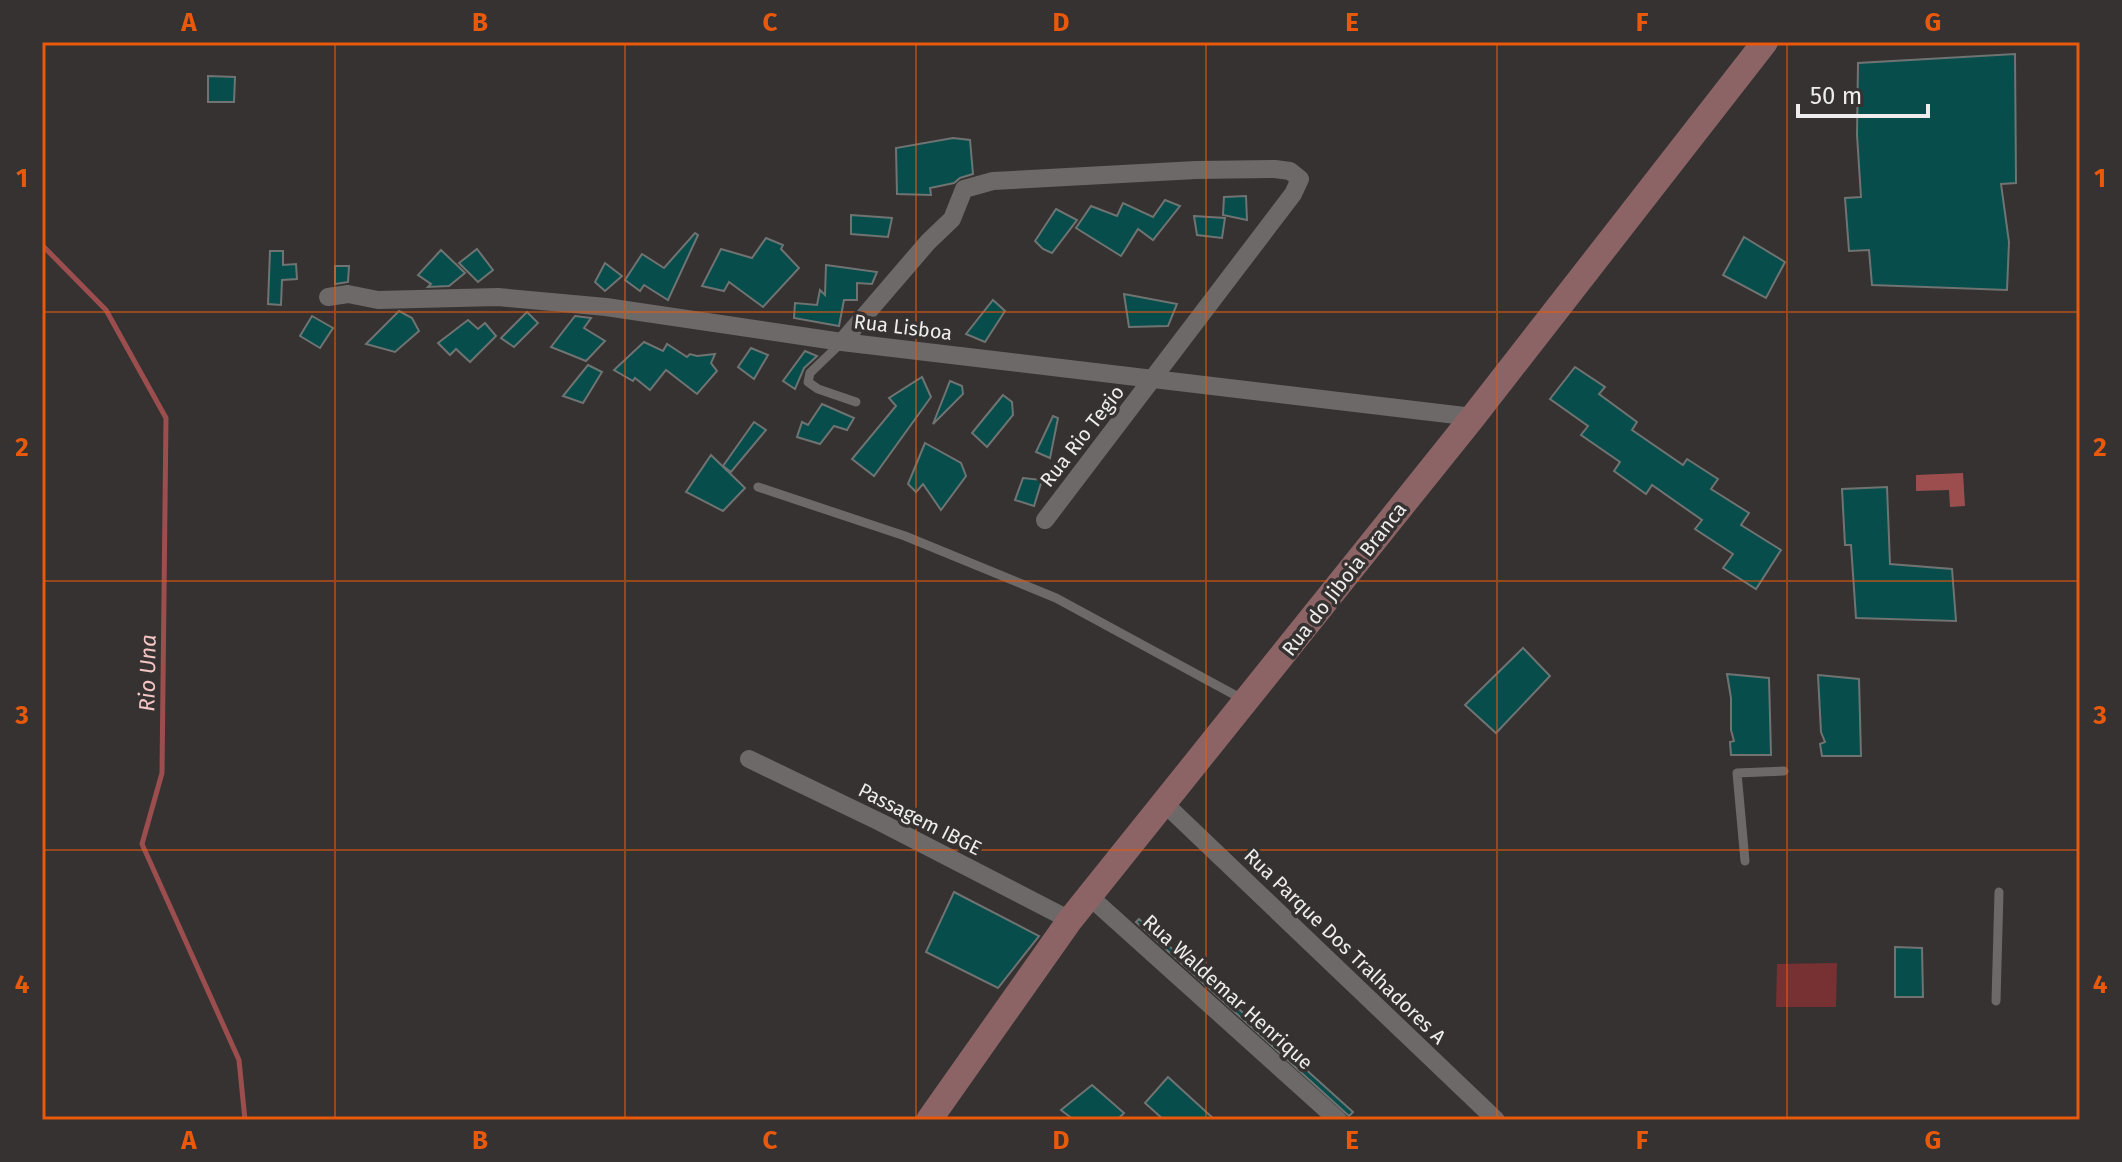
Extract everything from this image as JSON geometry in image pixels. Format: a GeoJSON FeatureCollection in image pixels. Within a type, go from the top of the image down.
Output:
{"type":"FeatureCollection","features":[{"type":"Feature","properties":{"kind":"main road","name":"Rua do Jiboia Branca"},"geometry":{"type":"LineString","coordinates":[[929,1120],[1070,920],[1473,417],[1765,42]]}},
{"type":"Feature","properties":{"kind":"street","name":"Rua Rio Tegio"},"geometry":{"type":"LineString","coordinates":[[842,342],[928,242],[952,219],[964,189],[993,181],[1196,170],[1275,169],[1295,174],[1300,179],[1293,194],[1045,520]]}},
{"type":"Feature","properties":{"kind":"street","name":"Rua Lisboa"},"geometry":{"type":"LineString","coordinates":[[328,297],[348,294],[378,300],[498,297],[606,307],[842,342],[1473,417]]}},
{"type":"Feature","properties":{"kind":"street","name":"Passagem IBGE"},"geometry":{"type":"LineString","coordinates":[[749,759],[880,822],[1070,920]]}},
{"type":"Feature","properties":{"kind":"street","name":"Rua Parque Dos Tralhadores A"},"geometry":{"type":"LineString","coordinates":[[1164,803],[1496,1120]]}},
{"type":"Feature","properties":{"kind":"street","name":"Rua Waldemar Henrique"},"geometry":{"type":"LineString","coordinates":[[1089,896],[1338,1120]]}},
{"type":"Feature","properties":{"kind":"lane"},"geometry":{"type":"LineString","coordinates":[[842,342],[810,373],[808,382],[818,389],[856,402]]}},
{"type":"Feature","properties":{"kind":"lane"},"geometry":{"type":"LineString","coordinates":[[758,487],[905,536],[1056,598],[1247,702]]}},
{"type":"Feature","properties":{"kind":"lane"},"geometry":{"type":"LineString","coordinates":[[1745,861],[1737,773],[1784,771]]}},
{"type":"Feature","properties":{"kind":"lane"},"geometry":{"type":"LineString","coordinates":[[1996,1001],[1999,892]]}},
{"type":"Feature","properties":{"kind":"shaded area"},"geometry":{"type":"Polygon","coordinates":[[[1963,473],[1965,506],[1950,507],[1949,490],[1916,491],[1916,475],[1963,473]]]}},
{"type":"Feature","properties":{"kind":"shaded area"},"geometry":{"type":"Polygon","coordinates":[[[1837,963],[1836,1007],[1776,1007],[1777,964],[1837,963]]]}},
{"type":"Feature","properties":{"kind":"building"},"geometry":{"type":"Polygon","coordinates":[[[2015,54],[2016,183],[2001,184],[2009,242],[2007,290],[1872,285],[1869,250],[1849,251],[1845,198],[1861,197],[1857,135],[1858,63],[2015,54]]]}},
{"type":"Feature","properties":{"kind":"building"},"geometry":{"type":"Polygon","coordinates":[[[208,76],[235,77],[234,102],[208,102],[208,76]]]}},
{"type":"Feature","properties":{"kind":"building"},"geometry":{"type":"Polygon","coordinates":[[[953,138],[970,140],[973,174],[954,183],[930,188],[931,195],[897,194],[896,148],[953,138]]]}},
{"type":"Feature","properties":{"kind":"building"},"geometry":{"type":"Polygon","coordinates":[[[1246,196],[1247,220],[1223,215],[1224,197],[1246,196]]]}},
{"type":"Feature","properties":{"kind":"building"},"geometry":{"type":"Polygon","coordinates":[[[1165,200],[1180,206],[1153,240],[1138,229],[1121,256],[1076,228],[1091,206],[1117,216],[1123,203],[1153,217],[1165,200]]]}},
{"type":"Feature","properties":{"kind":"building"},"geometry":{"type":"Polygon","coordinates":[[[1056,209],[1077,220],[1052,253],[1035,241],[1056,209]]]}},
{"type":"Feature","properties":{"kind":"building"},"geometry":{"type":"Polygon","coordinates":[[[851,215],[892,218],[888,237],[851,234],[851,215]]]}},
{"type":"Feature","properties":{"kind":"building"},"geometry":{"type":"Polygon","coordinates":[[[1194,216],[1225,218],[1222,238],[1197,235],[1194,216]]]}},
{"type":"Feature","properties":{"kind":"building"},"geometry":{"type":"Polygon","coordinates":[[[695,233],[698,235],[668,300],[644,285],[640,291],[625,280],[642,254],[664,268],[695,233]]]}},
{"type":"Feature","properties":{"kind":"building"},"geometry":{"type":"Polygon","coordinates":[[[1744,237],[1785,262],[1766,298],[1723,275],[1744,237]]]}},
{"type":"Feature","properties":{"kind":"building"},"geometry":{"type":"Polygon","coordinates":[[[766,238],[783,245],[781,249],[799,268],[763,307],[729,282],[724,291],[702,286],[721,249],[752,258],[766,238]]]}},
{"type":"Feature","properties":{"kind":"building"},"geometry":{"type":"Polygon","coordinates":[[[477,249],[493,270],[478,282],[459,263],[477,249]]]}},
{"type":"Feature","properties":{"kind":"building"},"geometry":{"type":"Polygon","coordinates":[[[441,250],[465,273],[449,286],[428,287],[431,284],[418,275],[441,250]]]}},
{"type":"Feature","properties":{"kind":"building"},"geometry":{"type":"Polygon","coordinates":[[[270,251],[283,251],[283,265],[296,264],[297,279],[282,280],[281,305],[268,304],[270,251]]]}},
{"type":"Feature","properties":{"kind":"building"},"geometry":{"type":"Polygon","coordinates":[[[605,263],[622,276],[605,291],[595,282],[605,263]]]}},
{"type":"Feature","properties":{"kind":"building"},"geometry":{"type":"Polygon","coordinates":[[[826,265],[877,272],[872,284],[857,283],[857,300],[844,300],[839,326],[794,318],[795,303],[817,305],[820,290],[825,295],[826,265]]]}},
{"type":"Feature","properties":{"kind":"building"},"geometry":{"type":"Polygon","coordinates":[[[335,266],[349,266],[348,282],[335,284],[335,266]]]}},
{"type":"Feature","properties":{"kind":"building"},"geometry":{"type":"Polygon","coordinates":[[[1124,294],[1177,304],[1168,326],[1129,327],[1124,294]]]}},
{"type":"Feature","properties":{"kind":"building"},"geometry":{"type":"Polygon","coordinates":[[[993,300],[1005,311],[985,342],[966,334],[993,300]]]}},
{"type":"Feature","properties":{"kind":"building"},"geometry":{"type":"Polygon","coordinates":[[[399,311],[412,318],[419,331],[395,352],[366,344],[399,311]]]}},
{"type":"Feature","properties":{"kind":"building"},"geometry":{"type":"Polygon","coordinates":[[[527,312],[538,323],[514,347],[501,338],[527,312]]]}},
{"type":"Feature","properties":{"kind":"building"},"geometry":{"type":"Polygon","coordinates":[[[312,316],[333,328],[320,348],[300,336],[312,316]]]}},
{"type":"Feature","properties":{"kind":"building"},"geometry":{"type":"Polygon","coordinates":[[[575,316],[591,318],[584,328],[605,341],[586,361],[551,347],[575,316]]]}},
{"type":"Feature","properties":{"kind":"building"},"geometry":{"type":"Polygon","coordinates":[[[468,320],[478,329],[485,323],[496,336],[470,362],[456,349],[450,355],[438,343],[468,320]]]}},
{"type":"Feature","properties":{"kind":"building"},"geometry":{"type":"Polygon","coordinates":[[[644,342],[663,351],[667,344],[687,357],[690,354],[715,354],[711,363],[717,371],[697,394],[666,370],[650,390],[635,378],[633,381],[614,370],[644,342]]]}},
{"type":"Feature","properties":{"kind":"building"},"geometry":{"type":"Polygon","coordinates":[[[751,348],[768,355],[754,379],[738,367],[751,348]]]}},
{"type":"Feature","properties":{"kind":"building"},"geometry":{"type":"Polygon","coordinates":[[[805,351],[817,356],[804,368],[795,389],[783,381],[805,351]]]}},
{"type":"Feature","properties":{"kind":"building"},"geometry":{"type":"Polygon","coordinates":[[[588,365],[602,372],[583,403],[563,396],[588,365]]]}},
{"type":"Feature","properties":{"kind":"building"},"geometry":{"type":"Polygon","coordinates":[[[1575,367],[1605,387],[1599,394],[1637,422],[1632,430],[1683,465],[1687,459],[1718,479],[1711,489],[1749,513],[1741,525],[1781,550],[1756,589],[1723,568],[1733,554],[1695,529],[1702,520],[1652,485],[1646,494],[1614,471],[1620,462],[1581,435],[1588,426],[1550,399],[1575,367]]]}},
{"type":"Feature","properties":{"kind":"building"},"geometry":{"type":"Polygon","coordinates":[[[922,377],[931,397],[874,476],[852,459],[896,406],[889,398],[922,377]]]}},
{"type":"Feature","properties":{"kind":"building"},"geometry":{"type":"Polygon","coordinates":[[[950,381],[962,386],[963,394],[933,424],[950,381]]]}},
{"type":"Feature","properties":{"kind":"building"},"geometry":{"type":"Polygon","coordinates":[[[1003,395],[1012,402],[1013,415],[987,447],[972,433],[1003,395]]]}},
{"type":"Feature","properties":{"kind":"building"},"geometry":{"type":"Polygon","coordinates":[[[822,404],[854,418],[847,430],[834,426],[820,444],[797,437],[802,422],[808,425],[822,404]]]}},
{"type":"Feature","properties":{"kind":"building"},"geometry":{"type":"Polygon","coordinates":[[[1053,416],[1058,418],[1050,458],[1036,452],[1053,416]]]}},
{"type":"Feature","properties":{"kind":"building"},"geometry":{"type":"Polygon","coordinates":[[[754,422],[766,430],[731,472],[723,466],[754,422]]]}},
{"type":"Feature","properties":{"kind":"building"},"geometry":{"type":"Polygon","coordinates":[[[925,443],[961,463],[966,476],[941,510],[923,484],[916,492],[908,484],[925,443]]]}},
{"type":"Feature","properties":{"kind":"building"},"geometry":{"type":"Polygon","coordinates":[[[711,455],[745,488],[723,511],[686,492],[711,455]]]}},
{"type":"Feature","properties":{"kind":"building"},"geometry":{"type":"Polygon","coordinates":[[[1023,478],[1042,480],[1034,506],[1015,500],[1023,478]]]}},
{"type":"Feature","properties":{"kind":"building"},"geometry":{"type":"Polygon","coordinates":[[[1887,487],[1890,564],[1952,569],[1956,621],[1856,618],[1851,545],[1845,545],[1842,489],[1887,487]]]}},
{"type":"Feature","properties":{"kind":"building"},"geometry":{"type":"Polygon","coordinates":[[[1523,648],[1550,676],[1496,733],[1465,705],[1523,648]]]}},
{"type":"Feature","properties":{"kind":"building"},"geometry":{"type":"Polygon","coordinates":[[[1727,674],[1769,678],[1771,755],[1731,755],[1730,742],[1734,741],[1727,674]]]}},
{"type":"Feature","properties":{"kind":"building"},"geometry":{"type":"Polygon","coordinates":[[[1818,675],[1859,679],[1861,756],[1822,756],[1820,744],[1825,742],[1821,732],[1818,675]]]}},
{"type":"Feature","properties":{"kind":"building"},"geometry":{"type":"Polygon","coordinates":[[[954,892],[1039,936],[998,988],[926,952],[954,892]]]}},
{"type":"Feature","properties":{"kind":"building"},"geometry":{"type":"Polygon","coordinates":[[[1139,919],[1353,1112],[1349,1116],[1136,922],[1139,919]]]}},
{"type":"Feature","properties":{"kind":"building"},"geometry":{"type":"Polygon","coordinates":[[[1895,947],[1922,948],[1923,997],[1895,997],[1895,947]]]}},
{"type":"Feature","properties":{"kind":"building"},"geometry":{"type":"Polygon","coordinates":[[[1168,1077],[1215,1120],[1164,1120],[1145,1103],[1168,1077]]]}},
{"type":"Feature","properties":{"kind":"building"},"geometry":{"type":"Polygon","coordinates":[[[1092,1085],[1124,1113],[1117,1120],[1074,1120],[1061,1110],[1092,1085]]]}},
{"type":"Feature","properties":{"kind":"waterway","name":"Rio Una"},"geometry":{"type":"LineString","coordinates":[[42,245],[106,310],[166,418],[162,773],[142,844],[239,1060],[245,1120]]}}]}
